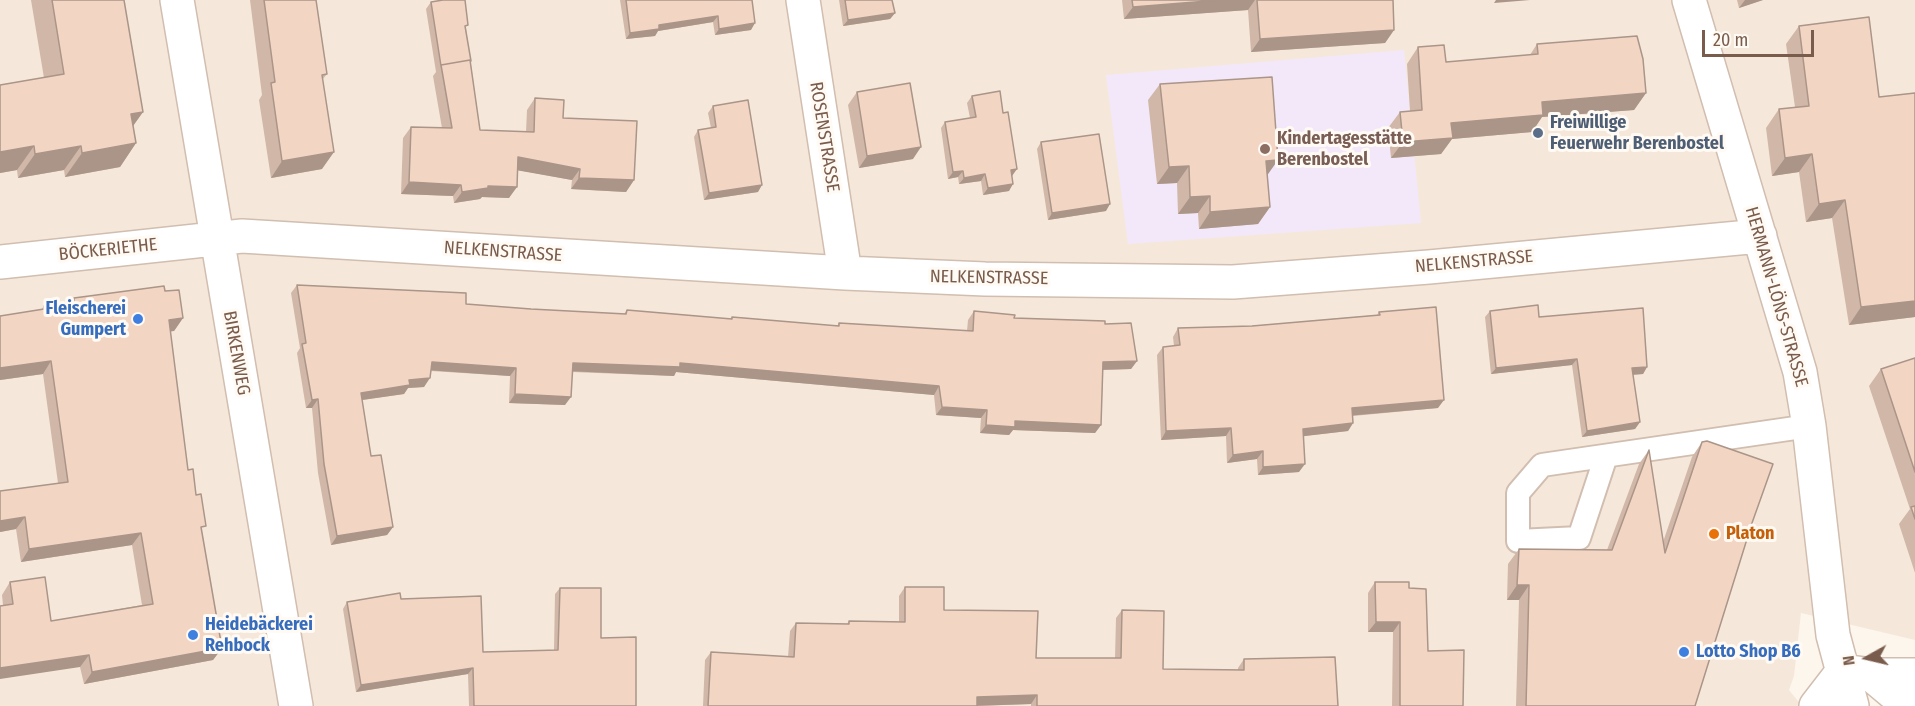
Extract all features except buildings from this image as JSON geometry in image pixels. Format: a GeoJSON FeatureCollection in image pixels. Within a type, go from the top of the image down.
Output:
{"type":"FeatureCollection","features":[{"type":"Feature","properties":{"kind":"street","name":"BIRKENWEG"},"geometry":{"type":"LineString","coordinates":[[177,0],[296,706]]}},
{"type":"Feature","properties":{"kind":"street","name":"ROSENSTRASSE"},"geometry":{"type":"LineString","coordinates":[[802,0],[845,273]]}},
{"type":"Feature","properties":{"kind":"street","name":"HERMANN-LÖNS-STRASSE"},"geometry":{"type":"LineString","coordinates":[[1689,0],[1800,372],[1809,426],[1833,634],[1857,673],[1852,706]]}},
{"type":"Feature","properties":{"kind":"street","name":"NELKENSTRASSE"},"geometry":{"type":"LineString","coordinates":[[217,238],[242,236],[845,273],[985,279],[1233,282],[1429,267],[1760,236]]}},
{"type":"Feature","properties":{"kind":"street","name":"BÖCKERIETHE"},"geometry":{"type":"LineString","coordinates":[[0,262],[217,238]]}},
{"type":"Feature","properties":{"kind":"street"},"geometry":{"type":"LineString","coordinates":[[1816,706],[1857,673],[1915,675]]}},
{"type":"Feature","properties":{"kind":"street"},"geometry":{"type":"LineString","coordinates":[[1857,673],[1909,706]]}},
{"type":"Feature","properties":{"kind":"lane"},"geometry":{"type":"LineString","coordinates":[[1606,456],[1579,537],[1518,541],[1518,493],[1542,465],[1809,426]]}},
{"type":"Feature","properties":{"kind":"shaded area"},"geometry":{"type":"Polygon","coordinates":[[[0,0],[1915,0],[1915,640],[1801,613],[1794,676],[1789,690],[1802,706],[0,706],[0,0]]]}},
{"type":"Feature","properties":{"kind":"shaded area","name":"Kindertagesstätte Berenbostel"},"geometry":{"type":"Polygon","coordinates":[[[1404,50],[1421,223],[1128,244],[1106,75],[1404,50]]]}},
{"type":"Feature","properties":{"kind":"place","name":"Freiwillige Feuerwehr Berenbostel"},"geometry":{"type":"Point","coordinates":[1538,133]}},
{"type":"Feature","properties":{"kind":"place","name":"Kindertagesstätte Berenbostel"},"geometry":{"type":"Point","coordinates":[1265,149]}},
{"type":"Feature","properties":{"kind":"place","name":"Fleischerei Gumpert"},"geometry":{"type":"Point","coordinates":[138,319]}},
{"type":"Feature","properties":{"kind":"place","name":"Platon"},"geometry":{"type":"Point","coordinates":[1714,534]}},
{"type":"Feature","properties":{"kind":"place","name":"Heidebäckerei Rehbock"},"geometry":{"type":"Point","coordinates":[193,635]}},
{"type":"Feature","properties":{"kind":"place","name":"Lotto Shop B6"},"geometry":{"type":"Point","coordinates":[1684,652]}}]}
